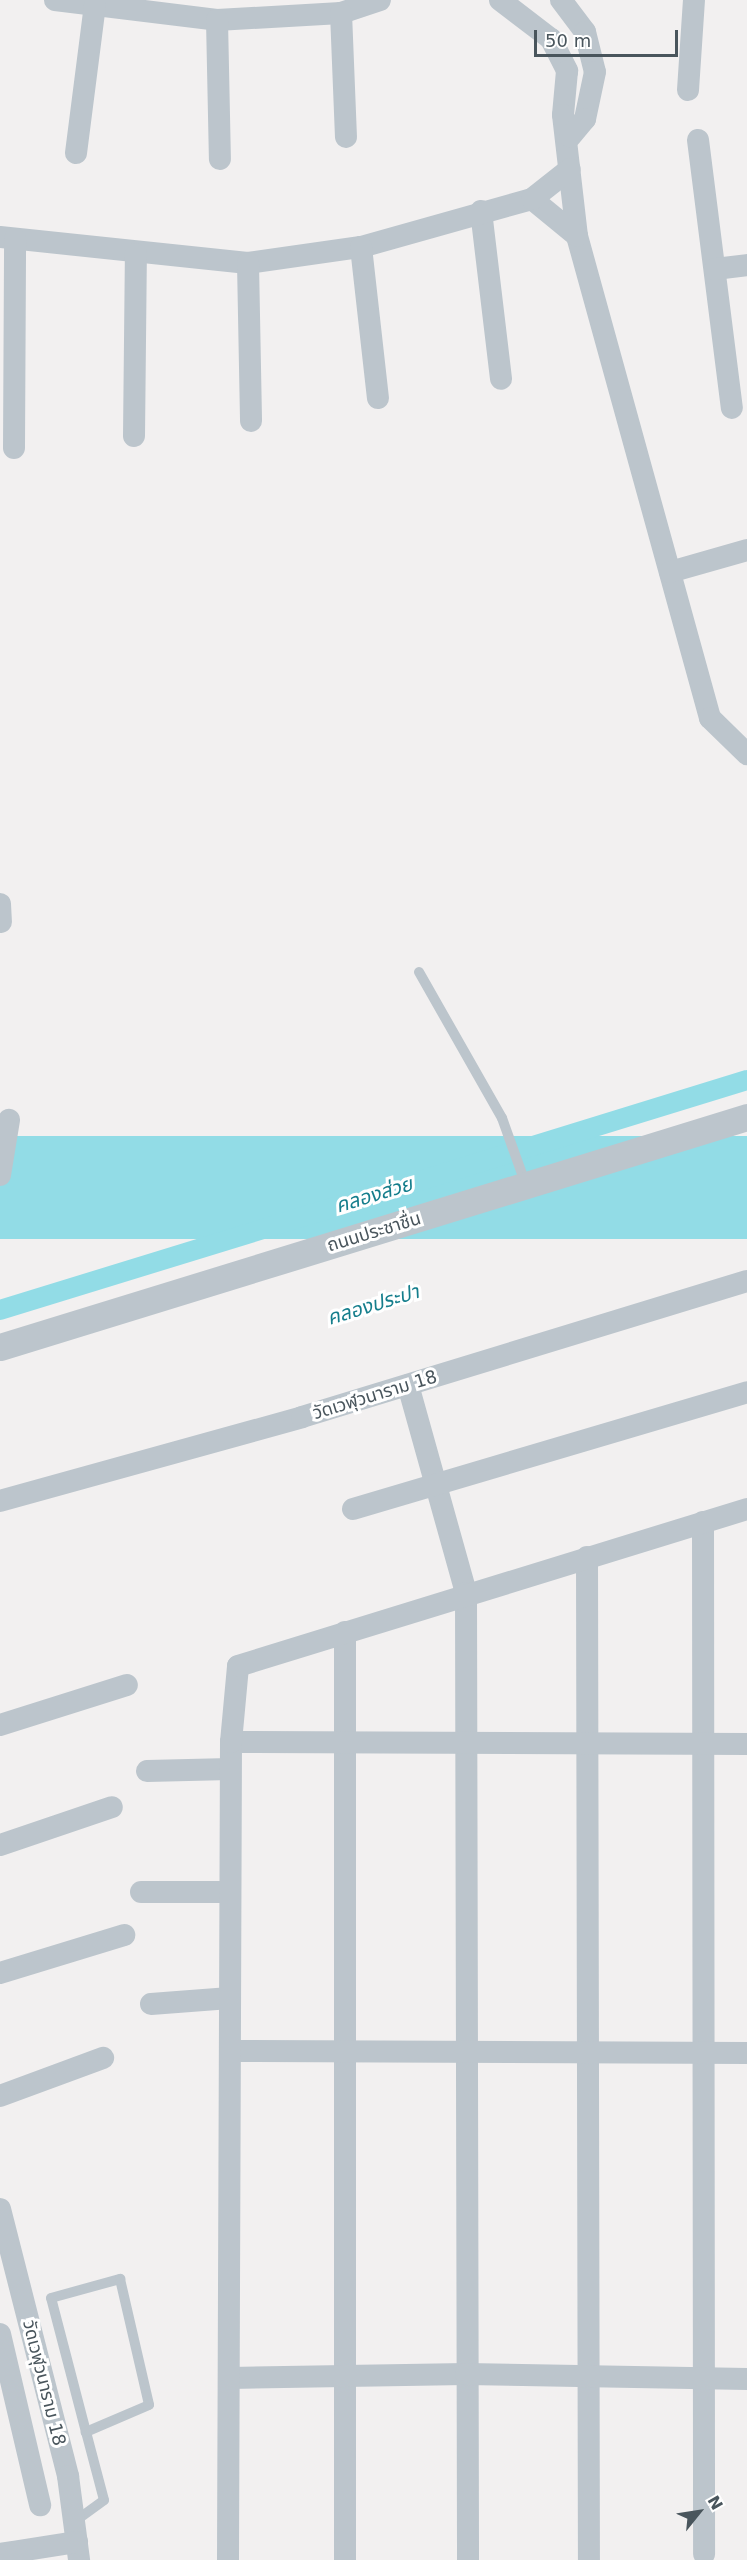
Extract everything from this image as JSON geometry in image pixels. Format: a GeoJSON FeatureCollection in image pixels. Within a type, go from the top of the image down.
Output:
{"type":"FeatureCollection","features":[{"type":"Feature","properties":{"kind":"street"},"geometry":{"type":"LineString","coordinates":[[55,0],[217,20],[341,13],[380,0]]}},
{"type":"Feature","properties":{"kind":"street"},"geometry":{"type":"LineString","coordinates":[[500,0],[536,24],[560,52],[567,71],[563,115],[570,137],[570,169],[577,236],[710,717],[747,754]]}},
{"type":"Feature","properties":{"kind":"street"},"geometry":{"type":"LineString","coordinates":[[561,0],[585,32],[595,72],[585,119],[570,137]]}},
{"type":"Feature","properties":{"kind":"street"},"geometry":{"type":"LineString","coordinates":[[688,90],[694,0]]}},
{"type":"Feature","properties":{"kind":"street"},"geometry":{"type":"LineString","coordinates":[[76,153],[95,5]]}},
{"type":"Feature","properties":{"kind":"street"},"geometry":{"type":"LineString","coordinates":[[341,13],[346,137]]}},
{"type":"Feature","properties":{"kind":"street"},"geometry":{"type":"LineString","coordinates":[[217,20],[220,159]]}},
{"type":"Feature","properties":{"kind":"street"},"geometry":{"type":"LineString","coordinates":[[698,141],[732,408]]}},
{"type":"Feature","properties":{"kind":"street"},"geometry":{"type":"LineString","coordinates":[[14,448],[8,238],[136,254],[248,263],[362,247],[482,211],[532,199],[570,169]]}},
{"type":"Feature","properties":{"kind":"street"},"geometry":{"type":"LineString","coordinates":[[532,199],[577,236]]}},
{"type":"Feature","properties":{"kind":"street"},"geometry":{"type":"LineString","coordinates":[[482,211],[501,379]]}},
{"type":"Feature","properties":{"kind":"street"},"geometry":{"type":"LineString","coordinates":[[362,247],[378,398]]}},
{"type":"Feature","properties":{"kind":"street"},"geometry":{"type":"LineString","coordinates":[[134,436],[136,254]]}},
{"type":"Feature","properties":{"kind":"street"},"geometry":{"type":"LineString","coordinates":[[248,263],[251,421]]}},
{"type":"Feature","properties":{"kind":"street"},"geometry":{"type":"LineString","coordinates":[[715,269],[747,265]]}},
{"type":"Feature","properties":{"kind":"street"},"geometry":{"type":"LineString","coordinates":[[670,572],[747,550]]}},
{"type":"Feature","properties":{"kind":"street","name":"ถนนประชาชื่น"},"geometry":{"type":"LineString","coordinates":[[0,1347],[747,1118]]}},
{"type":"Feature","properties":{"kind":"street"},"geometry":{"type":"LineString","coordinates":[[0,1175],[9,1120]]}},
{"type":"Feature","properties":{"kind":"street","name":"วัดเวฬุวนาราม 18"},"geometry":{"type":"LineString","coordinates":[[0,1502],[408,1385],[747,1281]]}},
{"type":"Feature","properties":{"kind":"street"},"geometry":{"type":"LineString","coordinates":[[408,1385],[466,1593],[468,2560]]}},
{"type":"Feature","properties":{"kind":"street"},"geometry":{"type":"LineString","coordinates":[[353,1509],[747,1392]]}},
{"type":"Feature","properties":{"kind":"street"},"geometry":{"type":"LineString","coordinates":[[228,2560],[230,1769],[238,1666],[466,1593],[747,1509]]}},
{"type":"Feature","properties":{"kind":"street"},"geometry":{"type":"LineString","coordinates":[[703,1522],[702,2380],[704,2554]]}},
{"type":"Feature","properties":{"kind":"street"},"geometry":{"type":"LineString","coordinates":[[587,1557],[586,2052],[590,2374],[589,2560]]}},
{"type":"Feature","properties":{"kind":"street"},"geometry":{"type":"LineString","coordinates":[[345,1632],[347,1743],[345,2560]]}},
{"type":"Feature","properties":{"kind":"street"},"geometry":{"type":"LineString","coordinates":[[0,1725],[127,1685]]}},
{"type":"Feature","properties":{"kind":"street"},"geometry":{"type":"LineString","coordinates":[[231,1742],[747,1744]]}},
{"type":"Feature","properties":{"kind":"street"},"geometry":{"type":"LineString","coordinates":[[147,1771],[230,1769]]}},
{"type":"Feature","properties":{"kind":"street"},"geometry":{"type":"LineString","coordinates":[[0,1845],[112,1807]]}},
{"type":"Feature","properties":{"kind":"street"},"geometry":{"type":"LineString","coordinates":[[141,1892],[230,1892]]}},
{"type":"Feature","properties":{"kind":"street"},"geometry":{"type":"LineString","coordinates":[[0,1973],[124,1935]]}},
{"type":"Feature","properties":{"kind":"street"},"geometry":{"type":"LineString","coordinates":[[151,2004],[230,1998]]}},
{"type":"Feature","properties":{"kind":"street"},"geometry":{"type":"LineString","coordinates":[[230,2051],[747,2053]]}},
{"type":"Feature","properties":{"kind":"street"},"geometry":{"type":"LineString","coordinates":[[0,2096],[103,2058]]}},
{"type":"Feature","properties":{"kind":"street","name":"วัดเวฬุวนาราม 18"},"geometry":{"type":"LineString","coordinates":[[0,2209],[4,2240],[68,2476],[77,2541]]}},
{"type":"Feature","properties":{"kind":"street"},"geometry":{"type":"LineString","coordinates":[[0,2334],[40,2505]]}},
{"type":"Feature","properties":{"kind":"street"},"geometry":{"type":"LineString","coordinates":[[230,2379],[466,2374],[590,2374],[702,2380],[747,2379]]}},
{"type":"Feature","properties":{"kind":"street"},"geometry":{"type":"LineString","coordinates":[[0,2554],[77,2541]]}},
{"type":"Feature","properties":{"kind":"lane"},"geometry":{"type":"LineString","coordinates":[[419,972],[502,1118],[526,1185]]}},
{"type":"Feature","properties":{"kind":"lane"},"geometry":{"type":"LineString","coordinates":[[77,2541],[104,2500],[86,2432],[51,2298],[120,2278],[149,2405],[86,2432]]}},
{"type":"Feature","properties":{"kind":"water"},"geometry":{"type":"Polygon","coordinates":[[[0,1136],[747,1136],[747,1239],[0,1239],[0,1136]]]}},
{"type":"Feature","properties":{"kind":"waterway","name":"คลองส่วย"},"geometry":{"type":"LineString","coordinates":[[0,1310],[747,1080]]}},
{"type":"Feature","properties":{"kind":"water label","name":"คลองประปา"},"geometry":{"type":"Point","coordinates":[373,1305]}}]}
